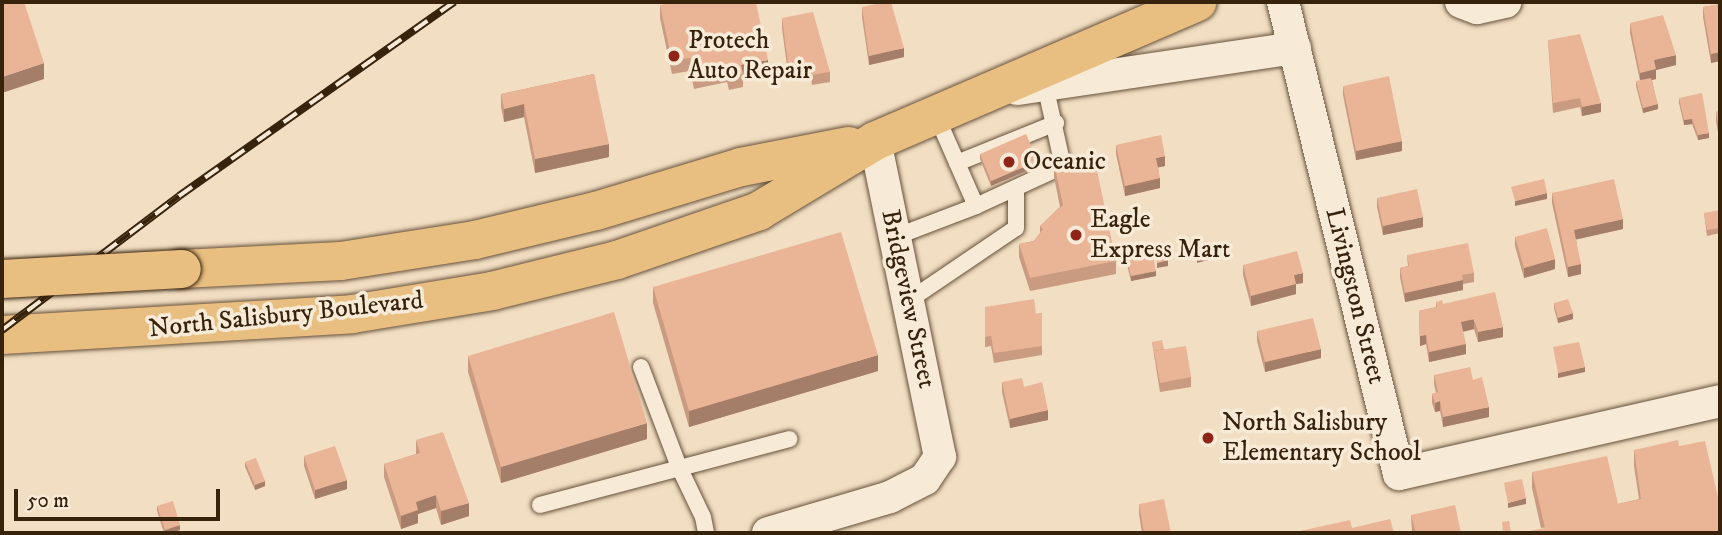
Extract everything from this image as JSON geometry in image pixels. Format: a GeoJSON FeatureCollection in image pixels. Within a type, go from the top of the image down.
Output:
{"type":"FeatureCollection","features":[{"type":"Feature","properties":{"kind":"main road","name":"North Salisbury Boulevard"},"geometry":{"type":"LineString","coordinates":[[2,335],[149,329],[352,314],[492,291],[617,260],[759,211],[876,142],[1197,2]]}},
{"type":"Feature","properties":{"kind":"main road","name":"North Salisbury Boulevard"},"geometry":{"type":"LineString","coordinates":[[2,279],[341,261],[475,240],[596,211],[741,167],[876,142]]}},
{"type":"Feature","properties":{"kind":"street","name":"Livingston Street"},"geometry":{"type":"LineString","coordinates":[[1283,2],[1399,474],[1720,401]]}},
{"type":"Feature","properties":{"kind":"street"},"geometry":{"type":"LineString","coordinates":[[1461,2],[1477,8],[1505,2]]}},
{"type":"Feature","properties":{"kind":"street"},"geometry":{"type":"LineString","coordinates":[[984,94],[1295,48]]}},
{"type":"Feature","properties":{"kind":"street","name":"Bridgeview Street"},"geometry":{"type":"LineString","coordinates":[[768,533],[890,497],[925,479],[940,457],[876,142]]}},
{"type":"Feature","properties":{"kind":"lane"},"geometry":{"type":"LineString","coordinates":[[895,237],[976,206],[1063,166],[1056,123],[1045,85]]}},
{"type":"Feature","properties":{"kind":"lane"},"geometry":{"type":"LineString","coordinates":[[936,115],[976,206]]}},
{"type":"Feature","properties":{"kind":"lane"},"geometry":{"type":"LineString","coordinates":[[957,163],[1056,123]]}},
{"type":"Feature","properties":{"kind":"lane"},"geometry":{"type":"LineString","coordinates":[[908,301],[1016,229],[1016,188]]}},
{"type":"Feature","properties":{"kind":"lane"},"geometry":{"type":"LineString","coordinates":[[641,367],[678,467],[704,517],[706,533]]}},
{"type":"Feature","properties":{"kind":"lane"},"geometry":{"type":"LineString","coordinates":[[540,505],[789,439]]}},
{"type":"Feature","properties":{"kind":"building"},"geometry":{"type":"Polygon","coordinates":[[[2,2],[24,2],[44,63],[2,77],[2,2]]]}},
{"type":"Feature","properties":{"kind":"building"},"geometry":{"type":"Polygon","coordinates":[[[675,2],[756,2],[768,60],[741,65],[743,74],[729,76],[727,69],[694,76],[690,58],[672,61],[660,5],[675,2]]]}},
{"type":"Feature","properties":{"kind":"building"},"geometry":{"type":"Polygon","coordinates":[[[891,2],[904,48],[869,56],[862,7],[891,2]]]}},
{"type":"Feature","properties":{"kind":"building"},"geometry":{"type":"Polygon","coordinates":[[[1720,4],[1720,52],[1711,54],[1703,7],[1720,4]]]}},
{"type":"Feature","properties":{"kind":"building"},"geometry":{"type":"Polygon","coordinates":[[[813,12],[830,72],[812,75],[811,67],[789,71],[782,18],[813,12]]]}},
{"type":"Feature","properties":{"kind":"building"},"geometry":{"type":"Polygon","coordinates":[[[1663,15],[1676,55],[1654,60],[1656,69],[1640,73],[1630,23],[1663,15]]]}},
{"type":"Feature","properties":{"kind":"building"},"geometry":{"type":"Polygon","coordinates":[[[1580,34],[1601,103],[1582,107],[1580,98],[1553,103],[1548,40],[1580,34]]]}},
{"type":"Feature","properties":{"kind":"building"},"geometry":{"type":"Polygon","coordinates":[[[594,74],[609,144],[535,159],[524,104],[504,109],[501,94],[594,74]]]}},
{"type":"Feature","properties":{"kind":"building"},"geometry":{"type":"Polygon","coordinates":[[[1389,76],[1402,141],[1356,151],[1343,86],[1389,76]]]}},
{"type":"Feature","properties":{"kind":"building"},"geometry":{"type":"Polygon","coordinates":[[[1651,78],[1658,104],[1643,108],[1636,81],[1651,78]]]}},
{"type":"Feature","properties":{"kind":"building"},"geometry":{"type":"Polygon","coordinates":[[[1702,93],[1709,133],[1698,135],[1692,119],[1684,120],[1679,98],[1702,93]]]}},
{"type":"Feature","properties":{"kind":"building"},"geometry":{"type":"Polygon","coordinates":[[[1720,111],[1720,134],[1716,112],[1720,111]]]}},
{"type":"Feature","properties":{"kind":"building","name":"Oceanic"},"geometry":{"type":"Polygon","coordinates":[[[1026,134],[1038,161],[991,181],[980,154],[1026,134]]]}},
{"type":"Feature","properties":{"kind":"building"},"geometry":{"type":"Polygon","coordinates":[[[1161,135],[1165,156],[1156,158],[1160,178],[1125,186],[1116,145],[1161,135]]]}},
{"type":"Feature","properties":{"kind":"building","name":"Eagle Express Mart"},"geometry":{"type":"Polygon","coordinates":[[[1095,161],[1116,261],[1030,278],[1019,244],[1034,241],[1043,229],[1040,226],[1063,205],[1054,164],[1095,161]]]}},
{"type":"Feature","properties":{"kind":"building"},"geometry":{"type":"Polygon","coordinates":[[[1544,179],[1547,193],[1515,201],[1511,187],[1544,179]]]}},
{"type":"Feature","properties":{"kind":"building"},"geometry":{"type":"Polygon","coordinates":[[[1614,179],[1623,219],[1574,230],[1581,264],[1568,267],[1552,193],[1614,179]]]}},
{"type":"Feature","properties":{"kind":"building"},"geometry":{"type":"Polygon","coordinates":[[[1417,189],[1423,217],[1383,226],[1377,198],[1417,189]]]}},
{"type":"Feature","properties":{"kind":"building"},"geometry":{"type":"Polygon","coordinates":[[[1720,210],[1720,228],[1707,230],[1704,213],[1720,210]]]}},
{"type":"Feature","properties":{"kind":"building"},"geometry":{"type":"Polygon","coordinates":[[[1547,228],[1555,259],[1524,268],[1515,237],[1547,228]]]}},
{"type":"Feature","properties":{"kind":"building"},"geometry":{"type":"Polygon","coordinates":[[[841,232],[878,355],[689,411],[653,287],[841,232]]]}},
{"type":"Feature","properties":{"kind":"building"},"geometry":{"type":"Polygon","coordinates":[[[1208,241],[1212,253],[1197,258],[1193,245],[1208,241]]]}},
{"type":"Feature","properties":{"kind":"building"},"geometry":{"type":"Polygon","coordinates":[[[1163,242],[1168,260],[1157,263],[1153,244],[1163,242]]]}},
{"type":"Feature","properties":{"kind":"building"},"geometry":{"type":"Polygon","coordinates":[[[1468,243],[1474,273],[1462,275],[1463,280],[1405,293],[1400,268],[1409,266],[1407,255],[1468,243]]]}},
{"type":"Feature","properties":{"kind":"building"},"geometry":{"type":"Polygon","coordinates":[[[1151,247],[1156,271],[1131,276],[1125,252],[1151,247]]]}},
{"type":"Feature","properties":{"kind":"building"},"geometry":{"type":"Polygon","coordinates":[[[1297,251],[1303,273],[1294,275],[1296,284],[1251,296],[1243,265],[1297,251]]]}},
{"type":"Feature","properties":{"kind":"building"},"geometry":{"type":"Polygon","coordinates":[[[1495,292],[1503,327],[1478,332],[1474,319],[1461,322],[1466,344],[1429,352],[1426,335],[1420,336],[1419,311],[1437,307],[1436,302],[1442,300],[1443,304],[1495,292]]]}},
{"type":"Feature","properties":{"kind":"building"},"geometry":{"type":"Polygon","coordinates":[[[1034,299],[1036,314],[1042,313],[1042,346],[994,353],[991,336],[985,337],[985,307],[1034,299]]]}},
{"type":"Feature","properties":{"kind":"building"},"geometry":{"type":"Polygon","coordinates":[[[1568,299],[1573,313],[1558,318],[1554,303],[1568,299]]]}},
{"type":"Feature","properties":{"kind":"building"},"geometry":{"type":"Polygon","coordinates":[[[614,312],[647,423],[501,467],[468,356],[614,312]]]}},
{"type":"Feature","properties":{"kind":"building"},"geometry":{"type":"Polygon","coordinates":[[[1313,318],[1321,349],[1265,362],[1257,331],[1313,318]]]}},
{"type":"Feature","properties":{"kind":"building"},"geometry":{"type":"Polygon","coordinates":[[[1162,340],[1164,349],[1154,352],[1152,342],[1162,340]]]}},
{"type":"Feature","properties":{"kind":"building"},"geometry":{"type":"Polygon","coordinates":[[[1579,342],[1585,367],[1558,373],[1553,347],[1579,342]]]}},
{"type":"Feature","properties":{"kind":"building"},"geometry":{"type":"Polygon","coordinates":[[[1186,346],[1191,377],[1160,383],[1154,351],[1186,346]]]}},
{"type":"Feature","properties":{"kind":"building"},"geometry":{"type":"Polygon","coordinates":[[[1470,367],[1473,380],[1482,377],[1489,407],[1443,417],[1440,401],[1435,403],[1432,394],[1438,392],[1434,375],[1470,367]]]}},
{"type":"Feature","properties":{"kind":"building"},"geometry":{"type":"Polygon","coordinates":[[[1022,378],[1024,387],[1042,382],[1048,410],[1010,419],[1002,382],[1022,378]]]}},
{"type":"Feature","properties":{"kind":"building"},"geometry":{"type":"Polygon","coordinates":[[[443,432],[469,503],[441,511],[436,495],[416,502],[418,510],[401,516],[384,464],[420,453],[416,440],[443,432]]]}},
{"type":"Feature","properties":{"kind":"building"},"geometry":{"type":"Polygon","coordinates":[[[1678,440],[1679,446],[1705,441],[1720,506],[1720,533],[1519,533],[1545,528],[1532,472],[1607,456],[1618,504],[1641,499],[1634,450],[1678,440]]]}},
{"type":"Feature","properties":{"kind":"building"},"geometry":{"type":"Polygon","coordinates":[[[335,446],[347,480],[315,490],[304,456],[335,446]]]}},
{"type":"Feature","properties":{"kind":"building"},"geometry":{"type":"Polygon","coordinates":[[[256,458],[265,481],[255,485],[245,462],[256,458]]]}},
{"type":"Feature","properties":{"kind":"building"},"geometry":{"type":"Polygon","coordinates":[[[1522,479],[1526,498],[1508,503],[1504,483],[1522,479]]]}},
{"type":"Feature","properties":{"kind":"building"},"geometry":{"type":"Polygon","coordinates":[[[1164,499],[1171,533],[1144,533],[1139,504],[1164,499]]]}},
{"type":"Feature","properties":{"kind":"building"},"geometry":{"type":"Polygon","coordinates":[[[173,501],[180,525],[165,530],[157,506],[173,501]]]}},
{"type":"Feature","properties":{"kind":"building"},"geometry":{"type":"Polygon","coordinates":[[[1455,505],[1461,533],[1416,533],[1411,515],[1455,505]]]}},
{"type":"Feature","properties":{"kind":"building"},"geometry":{"type":"Polygon","coordinates":[[[1390,519],[1394,533],[1291,533],[1350,520],[1352,528],[1390,519]]]}},
{"type":"Feature","properties":{"kind":"building"},"geometry":{"type":"Polygon","coordinates":[[[1509,521],[1511,533],[1503,533],[1502,522],[1509,521]]]}},
{"type":"Feature","properties":{"kind":"railway"},"geometry":{"type":"LineString","coordinates":[[2,330],[179,196],[454,2]]}},
{"type":"Feature","properties":{"kind":"place","name":"Protech Auto Repair"},"geometry":{"type":"Point","coordinates":[674,56]}},
{"type":"Feature","properties":{"kind":"place","name":"Oceanic"},"geometry":{"type":"Point","coordinates":[1009,162]}},
{"type":"Feature","properties":{"kind":"place","name":"Eagle Express Mart"},"geometry":{"type":"Point","coordinates":[1076,235]}},
{"type":"Feature","properties":{"kind":"place","name":"North Salisbury Elementary School"},"geometry":{"type":"Point","coordinates":[1208,438]}}]}
